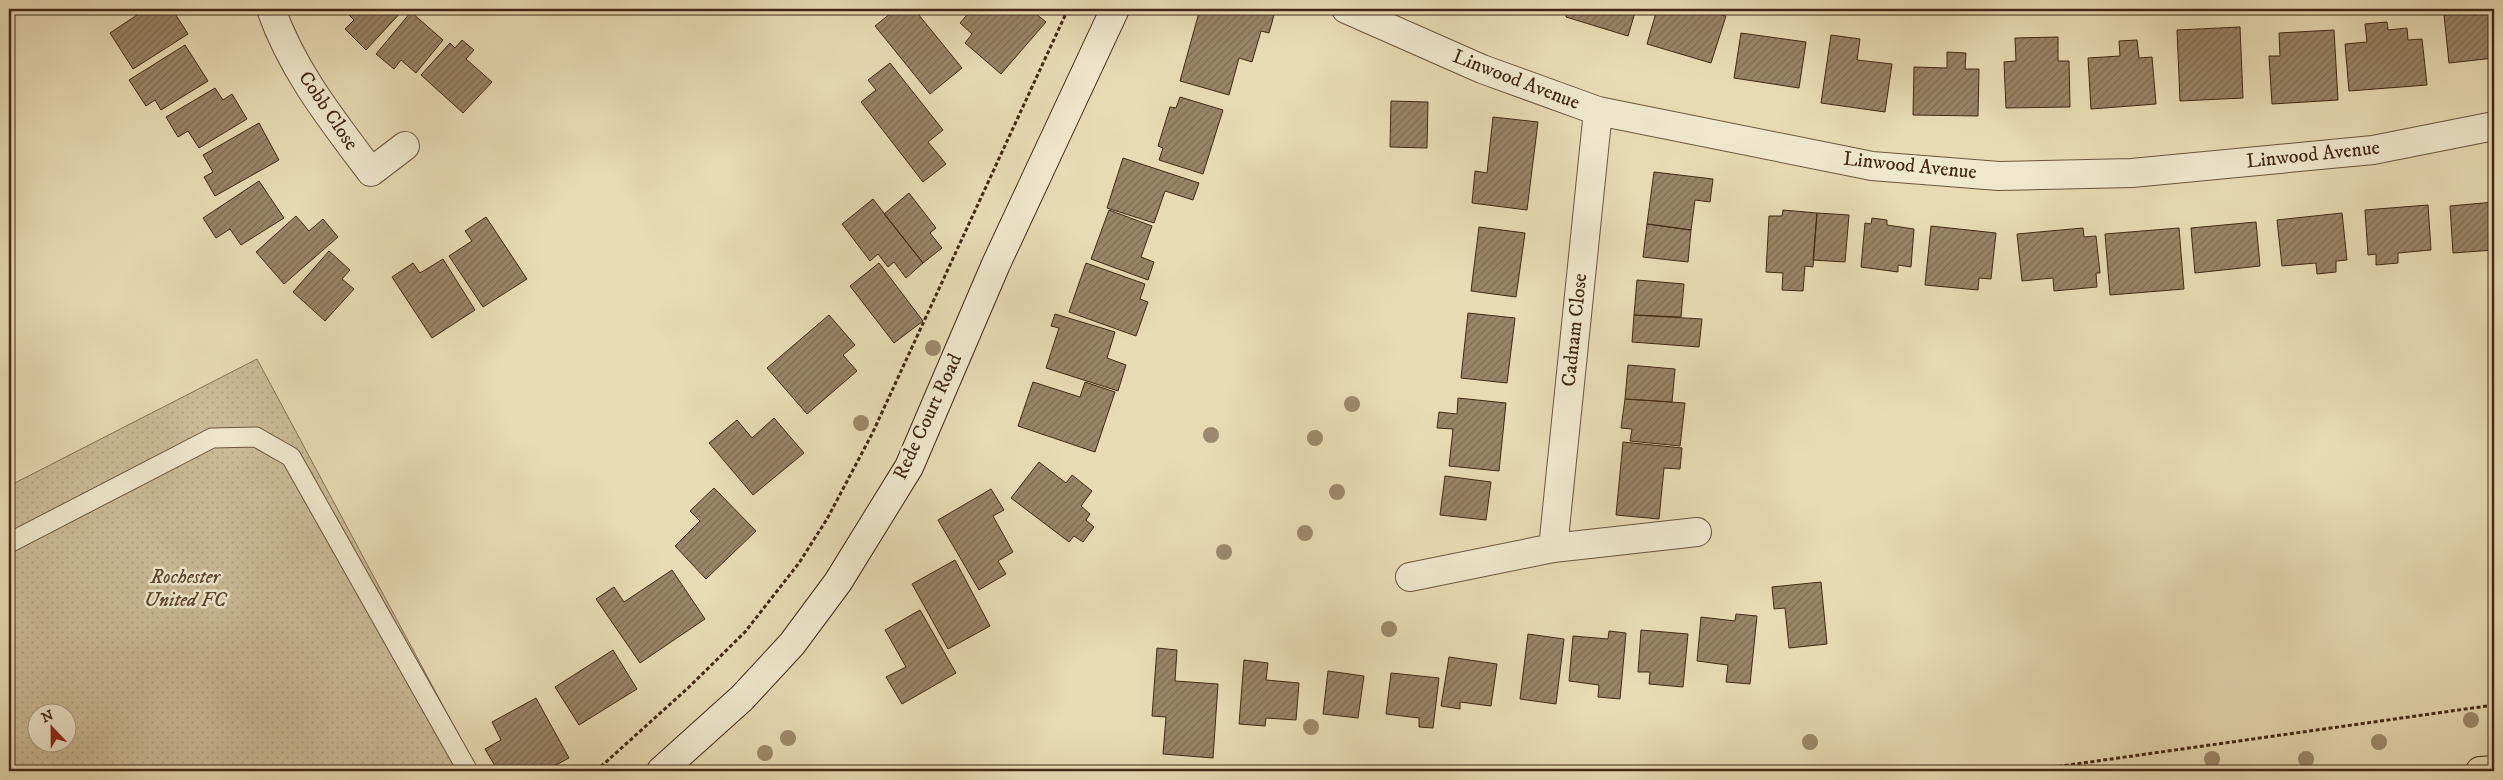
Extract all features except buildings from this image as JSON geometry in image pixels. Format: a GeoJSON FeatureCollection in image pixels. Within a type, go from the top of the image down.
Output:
{"type":"FeatureCollection","features":[{"type":"Feature","properties":{"kind":"main road"},"geometry":{"type":"LineString","coordinates":[[2480,771],[2494,770]]}},
{"type":"Feature","properties":{"kind":"street","name":"Cobb Close"},"geometry":{"type":"LineString","coordinates":[[271,9],[281,37],[319,103],[371,172],[405,146]]}},
{"type":"Feature","properties":{"kind":"street","name":"Rede Court Road"},"geometry":{"type":"LineString","coordinates":[[661,771],[742,698],[792,644],[838,582],[908,467],[996,264],[1115,9]]}},
{"type":"Feature","properties":{"kind":"street","name":"Linwood Avenue"},"geometry":{"type":"LineString","coordinates":[[1346,9],[1482,69],[1598,111],[1872,166],[1999,176],[2132,173],[2373,150],[2494,126]]}},
{"type":"Feature","properties":{"kind":"street","name":"Cadnam Close"},"geometry":{"type":"LineString","coordinates":[[1553,548],[1598,111]]}},
{"type":"Feature","properties":{"kind":"street"},"geometry":{"type":"LineString","coordinates":[[1410,577],[1553,548],[1697,532]]}},
{"type":"Feature","properties":{"kind":"lane"},"geometry":{"type":"LineString","coordinates":[[9,542],[212,438],[256,438],[291,457],[468,771]]}},
{"type":"Feature","properties":{"kind":"path"},"geometry":{"type":"LineString","coordinates":[[596,771],[696,681],[745,632],[799,563],[823,525],[872,434],[1068,9]]}},
{"type":"Feature","properties":{"kind":"path"},"geometry":{"type":"LineString","coordinates":[[2026,771],[2494,705]]}},
{"type":"Feature","properties":{"kind":"green space","name":"Rochester United FC"},"geometry":{"type":"Polygon","coordinates":[[[257,359],[478,771],[9,771],[9,486],[257,359]]]}}]}
